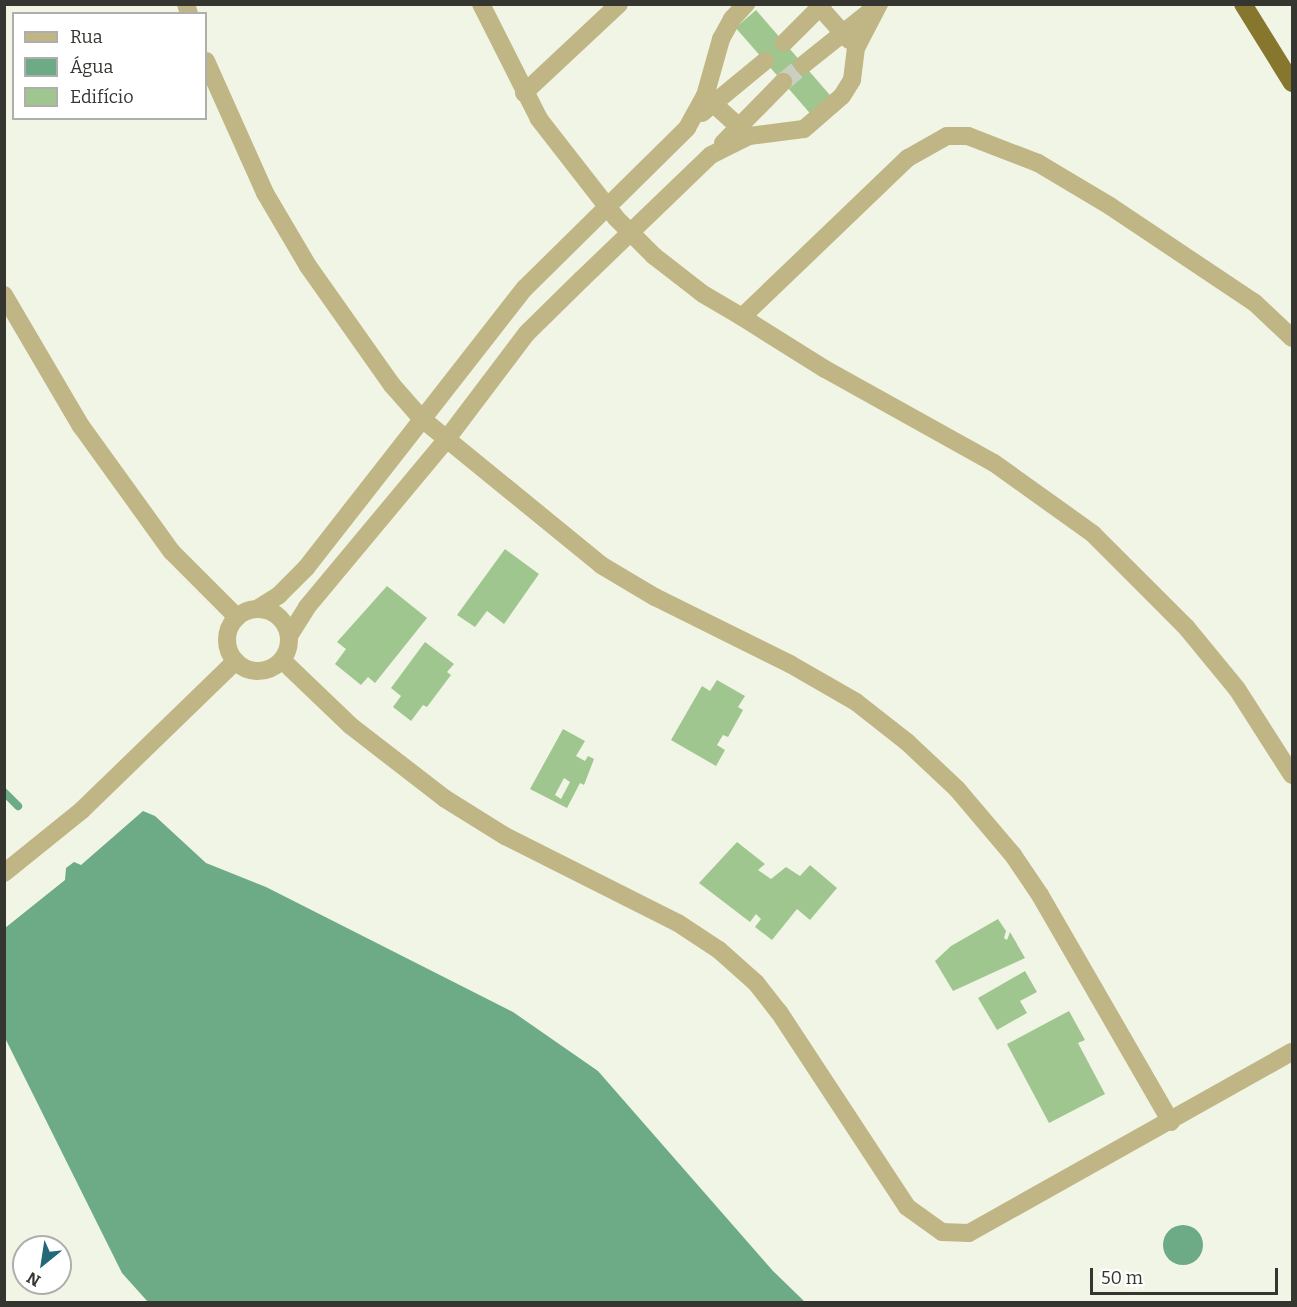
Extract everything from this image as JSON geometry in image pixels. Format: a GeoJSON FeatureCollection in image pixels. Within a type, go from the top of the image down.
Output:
{"type":"FeatureCollection","features":[{"type":"Feature","properties":{"kind":"highway"},"geometry":{"type":"LineString","coordinates":[[1243,4],[1293,83]]}},
{"type":"Feature","properties":{"kind":"street"},"geometry":{"type":"LineString","coordinates":[[481,4],[539,119],[629,233],[703,294],[825,369],[994,463],[1093,534],[1186,627],[1237,688],[1293,774]]}},
{"type":"Feature","properties":{"kind":"street"},"geometry":{"type":"LineString","coordinates":[[524,93],[619,4]]}},
{"type":"Feature","properties":{"kind":"street"},"geometry":{"type":"LineString","coordinates":[[708,99],[721,39],[732,19],[746,4]]}},
{"type":"Feature","properties":{"kind":"street"},"geometry":{"type":"LineString","coordinates":[[784,43],[820,6],[856,48]]}},
{"type":"Feature","properties":{"kind":"street"},"geometry":{"type":"LineString","coordinates":[[708,99],[744,132],[804,129],[821,118],[849,88],[856,48],[877,6]]}},
{"type":"Feature","properties":{"kind":"street"},"geometry":{"type":"LineString","coordinates":[[803,65],[877,6]]}},
{"type":"Feature","properties":{"kind":"street"},"geometry":{"type":"LineString","coordinates":[[765,61],[708,99],[687,128],[525,288],[421,418],[306,568],[279,595],[237,617],[231,625],[228,644],[236,661],[254,670],[264,670],[282,660],[289,636],[308,607],[446,440],[527,333],[711,155],[744,132],[783,81]]}},
{"type":"Feature","properties":{"kind":"street"},"geometry":{"type":"LineString","coordinates":[[207,63],[265,193],[308,266],[392,385],[421,418],[601,565],[856,702],[949,782],[1012,855],[1041,895],[1171,1122]]}},
{"type":"Feature","properties":{"kind":"street"},"geometry":{"type":"LineString","coordinates":[[742,317],[908,158],[947,136],[968,136],[1038,163],[1110,206],[1246,296],[1293,338]]}},
{"type":"Feature","properties":{"kind":"street"},"geometry":{"type":"LineString","coordinates":[[4,295],[81,426],[172,552],[237,617]]}},
{"type":"Feature","properties":{"kind":"street"},"geometry":{"type":"LineString","coordinates":[[256,609],[274,613],[289,636]]}},
{"type":"Feature","properties":{"kind":"street"},"geometry":{"type":"LineString","coordinates":[[282,660],[351,726],[444,798],[505,836],[678,924],[732,962],[779,1012],[902,1199],[930,1227],[956,1235],[969,1233],[1293,1052]]}},
{"type":"Feature","properties":{"kind":"street"},"geometry":{"type":"LineString","coordinates":[[4,873],[82,810],[236,661]]}},
{"type":"Feature","properties":{"kind":"water"},"geometry":{"type":"Polygon","coordinates":[[[143,811],[155,816],[206,863],[266,887],[513,1012],[598,1071],[773,1271],[805,1302],[148,1302],[122,1273],[4,1036],[5,928],[65,880],[66,868],[74,862],[81,865],[143,811]]]}},
{"type":"Feature","properties":{"kind":"water"},"geometry":{"type":"Polygon","coordinates":[[[1183,1225],[1197,1231],[1203,1245],[1197,1259],[1183,1265],[1169,1259],[1163,1245],[1169,1231],[1183,1225]]]}},
{"type":"Feature","properties":{"kind":"building"},"geometry":{"type":"Polygon","coordinates":[[[756,10],[830,95],[810,113],[736,28],[756,10]]]}},
{"type":"Feature","properties":{"kind":"building"},"geometry":{"type":"Polygon","coordinates":[[[505,549],[539,574],[504,624],[487,611],[475,627],[457,615],[505,549]]]}},
{"type":"Feature","properties":{"kind":"building"},"geometry":{"type":"Polygon","coordinates":[[[387,586],[427,618],[375,683],[368,677],[361,685],[335,664],[346,649],[337,642],[387,586]]]}},
{"type":"Feature","properties":{"kind":"building"},"geometry":{"type":"Polygon","coordinates":[[[425,642],[454,664],[447,672],[451,675],[427,707],[423,705],[411,721],[393,707],[401,696],[391,688],[425,642]]]}},
{"type":"Feature","properties":{"kind":"building"},"geometry":{"type":"Polygon","coordinates":[[[717,680],[745,696],[738,707],[743,710],[728,737],[723,735],[717,745],[725,750],[716,766],[671,740],[702,686],[710,691],[717,680]]]}},
{"type":"Feature","properties":{"kind":"building"},"geometry":{"type":"Polygon","coordinates":[[[563,729],[585,741],[576,756],[585,761],[588,756],[594,759],[584,785],[580,783],[567,808],[530,789],[563,729]],[[564,778],[555,795],[561,799],[570,782],[564,778]]]}},
{"type":"Feature","properties":{"kind":"building"},"geometry":{"type":"Polygon","coordinates":[[[737,842],[765,864],[758,870],[771,879],[786,867],[800,876],[810,865],[837,888],[810,920],[797,909],[772,940],[755,927],[761,919],[756,914],[750,922],[699,883],[737,842]]]}},
{"type":"Feature","properties":{"kind":"building"},"geometry":{"type":"Polygon","coordinates":[[[998,919],[1006,931],[1004,938],[1007,940],[1010,932],[1025,958],[953,991],[935,961],[951,946],[998,919]]]}},
{"type":"Feature","properties":{"kind":"building"},"geometry":{"type":"Polygon","coordinates":[[[1025,971],[1037,992],[1020,1001],[1027,1013],[997,1030],[978,998],[1025,971]]]}},
{"type":"Feature","properties":{"kind":"building"},"geometry":{"type":"Polygon","coordinates":[[[1069,1011],[1085,1040],[1078,1043],[1105,1094],[1049,1123],[1007,1044],[1069,1011]]]}},
{"type":"Feature","properties":{"kind":"waterway"},"geometry":{"type":"LineString","coordinates":[[4,792],[18,806]]}},
{"type":"Feature","properties":{"kind":"tunnel"},"geometry":{"type":"LineString","coordinates":[[783,82],[803,65]]}}]}
